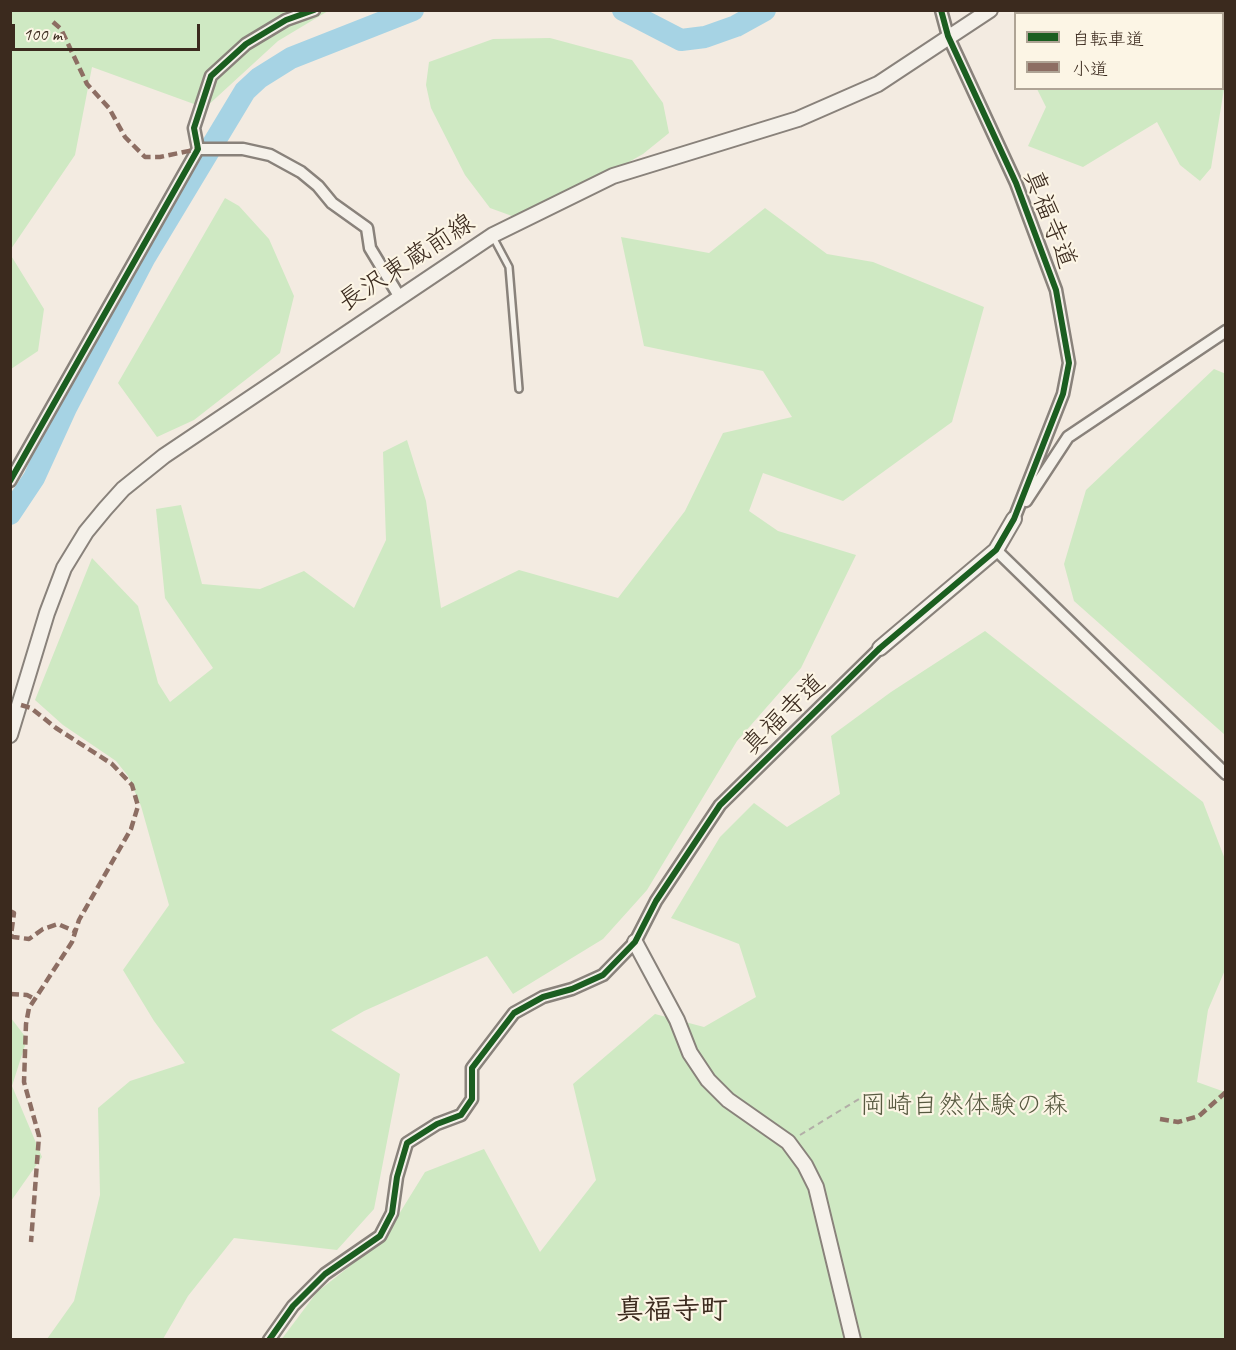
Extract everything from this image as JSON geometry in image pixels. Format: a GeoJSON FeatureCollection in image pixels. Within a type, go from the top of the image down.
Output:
{"type":"FeatureCollection","features":[{"type":"Feature","properties":{"kind":"main road","name":"長沢東蔵前線"},"geometry":{"type":"LineString","coordinates":[[10,735],[47,613],[64,568],[86,532],[105,509],[123,489],[164,456],[493,235],[613,177],[798,119],[878,84],[990,10]]}},
{"type":"Feature","properties":{"kind":"main road","name":"真福寺道"},"geometry":{"type":"LineString","coordinates":[[880,648],[996,549],[1014,519]]}},
{"type":"Feature","properties":{"kind":"main road"},"geometry":{"type":"LineString","coordinates":[[635,942],[678,1020],[690,1053],[708,1080],[728,1100],[788,1142],[805,1165],[816,1187],[853,1340]]}},
{"type":"Feature","properties":{"kind":"street"},"geometry":{"type":"LineString","coordinates":[[10,481],[201,149],[194,128],[211,76],[256,38],[286,20],[314,10]]}},
{"type":"Feature","properties":{"kind":"street","name":"真福寺道"},"geometry":{"type":"LineString","coordinates":[[941,10],[948,36],[1016,183],[1056,290],[1070,363],[1063,394],[1014,519]]}},
{"type":"Feature","properties":{"kind":"street"},"geometry":{"type":"LineString","coordinates":[[201,149],[243,149],[270,155],[301,172],[318,186],[332,203],[367,228],[370,248],[399,296]]}},
{"type":"Feature","properties":{"kind":"street"},"geometry":{"type":"LineString","coordinates":[[1014,519],[1068,437],[1226,331]]}},
{"type":"Feature","properties":{"kind":"street"},"geometry":{"type":"LineString","coordinates":[[996,549],[1226,774]]}},
{"type":"Feature","properties":{"kind":"street","name":"真福寺道"},"geometry":{"type":"LineString","coordinates":[[269,1340],[293,1306],[325,1274],[380,1236],[392,1213],[397,1178],[407,1143],[437,1124],[461,1115],[472,1099],[472,1068],[514,1013],[543,998],[572,989],[603,975],[635,942],[656,902],[720,805],[880,648]]}},
{"type":"Feature","properties":{"kind":"lane"},"geometry":{"type":"LineString","coordinates":[[493,235],[509,267],[519,389]]}},
{"type":"Feature","properties":{"kind":"path"},"geometry":{"type":"LineString","coordinates":[[788,1142],[859,1099]]}},
{"type":"Feature","properties":{"kind":"green space"},"geometry":{"type":"Polygon","coordinates":[[[11,11],[328,11],[278,41],[205,108],[92,67],[75,155],[11,249],[11,11]]]}},
{"type":"Feature","properties":{"kind":"green space"},"geometry":{"type":"Polygon","coordinates":[[[1225,11],[1224,89],[1224,12],[1129,12],[1225,11]]]}},
{"type":"Feature","properties":{"kind":"green space"},"geometry":{"type":"Polygon","coordinates":[[[550,38],[632,60],[663,103],[669,133],[643,154],[565,198],[512,216],[490,208],[465,175],[431,108],[426,85],[429,62],[493,39],[550,38]]]}},
{"type":"Feature","properties":{"kind":"green space"},"geometry":{"type":"Polygon","coordinates":[[[1038,90],[1224,90],[1211,168],[1200,181],[1180,165],[1157,122],[1083,167],[1028,146],[1046,107],[1038,90]]]}},
{"type":"Feature","properties":{"kind":"green space"},"geometry":{"type":"Polygon","coordinates":[[[225,198],[239,206],[269,239],[294,296],[280,353],[194,420],[157,437],[118,383],[225,198]]]}},
{"type":"Feature","properties":{"kind":"green space"},"geometry":{"type":"Polygon","coordinates":[[[765,208],[827,254],[873,262],[984,307],[952,422],[843,501],[763,473],[749,511],[778,531],[856,555],[801,668],[737,741],[647,890],[603,939],[513,994],[487,956],[364,1011],[331,1030],[400,1074],[374,1209],[337,1250],[234,1238],[188,1296],[163,1339],[47,1339],[74,1301],[100,1195],[98,1108],[130,1081],[185,1063],[154,1021],[123,970],[169,905],[141,806],[128,776],[116,761],[63,725],[35,700],[92,558],[138,606],[158,683],[170,702],[213,668],[165,598],[156,509],[181,505],[202,584],[260,589],[304,571],[354,608],[386,540],[383,452],[407,440],[426,501],[441,608],[519,570],[618,598],[685,511],[723,433],[792,417],[763,371],[644,346],[621,237],[709,253],[765,208]]]}},
{"type":"Feature","properties":{"kind":"green space"},"geometry":{"type":"Polygon","coordinates":[[[10,254],[44,309],[38,351],[11,369],[10,254]]]}},
{"type":"Feature","properties":{"kind":"green space"},"geometry":{"type":"Polygon","coordinates":[[[1214,369],[1226,374],[1225,735],[1074,601],[1064,564],[1086,490],[1214,369]]]}},
{"type":"Feature","properties":{"kind":"green space","name":"岡崎自然体験の森"},"geometry":{"type":"Polygon","coordinates":[[[985,631],[1203,802],[1226,862],[1225,970],[1208,1010],[1197,1082],[1225,1092],[1225,1339],[281,1340],[317,1292],[383,1240],[425,1172],[484,1149],[540,1252],[596,1180],[573,1084],[655,1014],[704,1027],[756,997],[739,944],[671,918],[720,837],[754,803],[787,827],[840,794],[831,736],[891,692],[985,631]]]}},
{"type":"Feature","properties":{"kind":"green space"},"geometry":{"type":"Polygon","coordinates":[[[11,1018],[27,1039],[12,1086],[42,1157],[11,1201],[11,1018]]]}},
{"type":"Feature","properties":{"kind":"waterway"},"geometry":{"type":"LineString","coordinates":[[10,514],[34,478],[66,408],[145,257],[245,91],[259,78],[291,58],[413,10]]}},
{"type":"Feature","properties":{"kind":"waterway"},"geometry":{"type":"LineString","coordinates":[[623,10],[681,40],[705,37],[736,26],[765,10]]}},
{"type":"Feature","properties":{"kind":"marked path"},"geometry":{"type":"LineString","coordinates":[[53,22],[61,29],[87,84],[109,108],[125,137],[145,157],[160,157],[198,149]]}},
{"type":"Feature","properties":{"kind":"marked path"},"geometry":{"type":"LineString","coordinates":[[21,705],[31,708],[56,728],[112,764],[132,785],[138,806],[131,829],[79,920],[72,942],[29,1008],[26,1024],[24,1082],[39,1136],[31,1242]]}},
{"type":"Feature","properties":{"kind":"marked path"},"geometry":{"type":"LineString","coordinates":[[10,911],[14,913],[11,935],[13,937],[29,939],[43,929],[58,924],[74,931]]}},
{"type":"Feature","properties":{"kind":"marked path"},"geometry":{"type":"LineString","coordinates":[[10,994],[27,995],[35,999]]}},
{"type":"Feature","properties":{"kind":"marked path"},"geometry":{"type":"LineString","coordinates":[[1160,1119],[1178,1122],[1199,1116],[1226,1092]]}},
{"type":"Feature","properties":{"kind":"cycle path"},"geometry":{"type":"LineString","coordinates":[[10,481],[198,149],[194,128],[211,76],[246,44],[286,20],[314,10]]}},
{"type":"Feature","properties":{"kind":"cycle path"},"geometry":{"type":"LineString","coordinates":[[269,1340],[293,1306],[325,1274],[380,1236],[392,1213],[397,1177],[407,1143],[437,1124],[461,1115],[472,1099],[472,1068],[514,1013],[543,997],[572,989],[603,975],[635,942],[656,901],[720,805],[880,648],[996,550],[1014,519],[1063,394],[1069,363],[1056,290],[1016,183],[948,36],[941,10]]}},
{"type":"Feature","properties":{"kind":"district","name":"真福寺町"},"geometry":{"type":"Point","coordinates":[672,1311]}}]}
